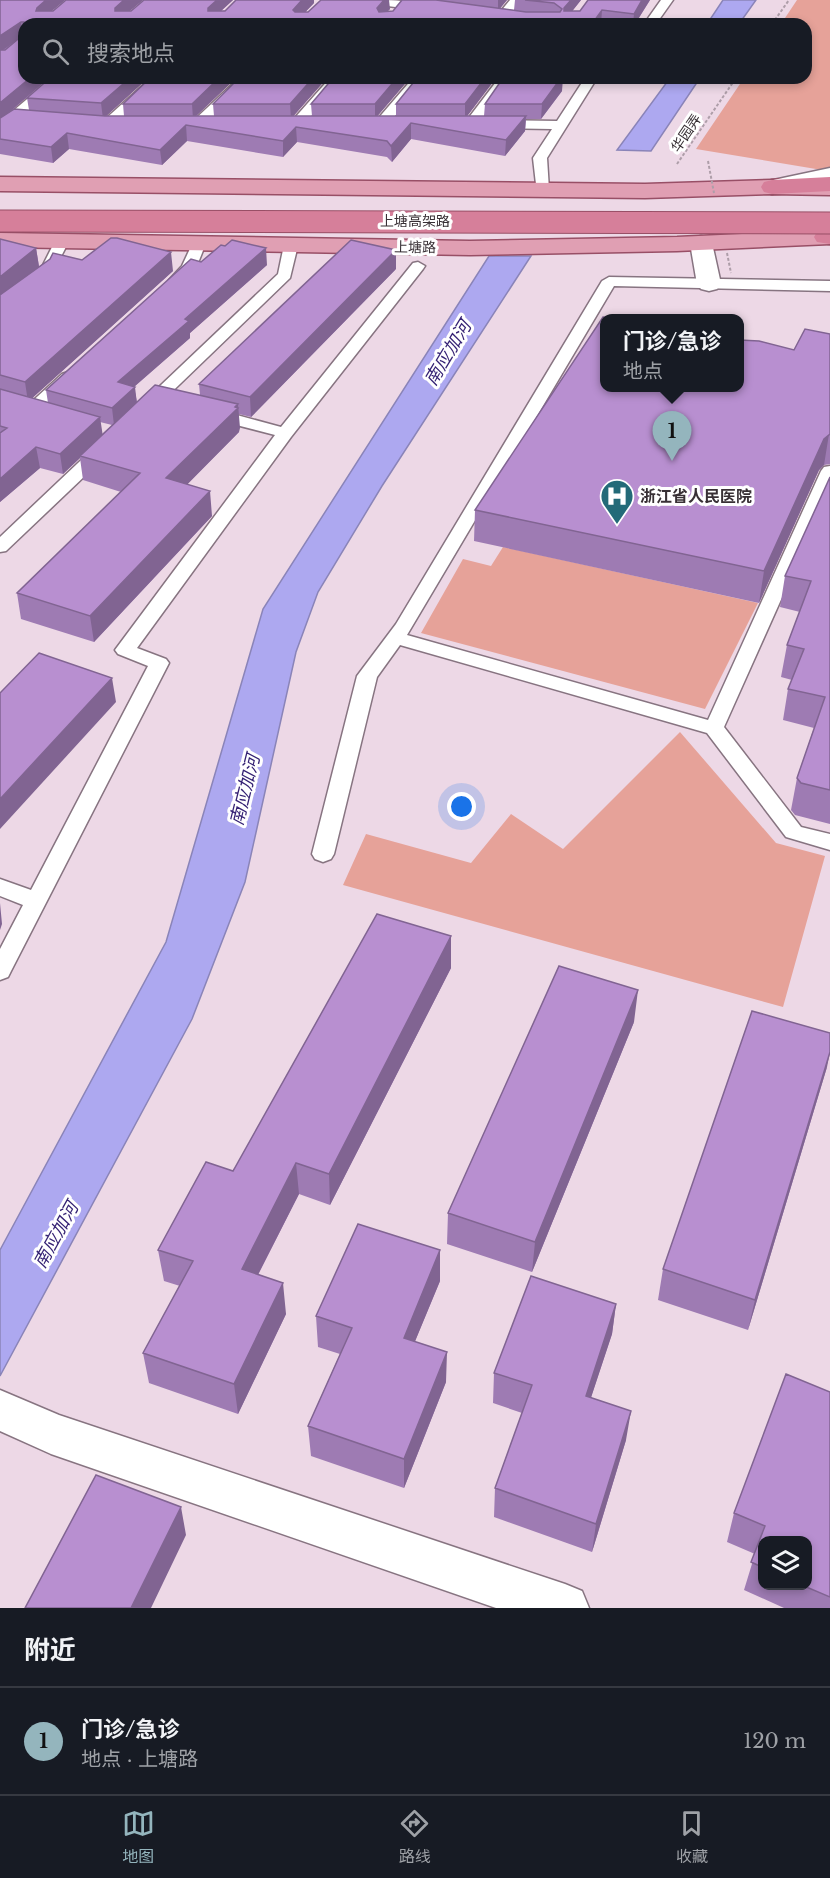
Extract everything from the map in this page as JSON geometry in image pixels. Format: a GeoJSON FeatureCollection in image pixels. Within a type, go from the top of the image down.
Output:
{"type":"FeatureCollection","features":[{"type":"Feature","properties":{"kind":"highway","name":"上塘高架路"},"geometry":{"type":"LineString","coordinates":[[0,205],[830,206]]}},
{"type":"Feature","properties":{"kind":"highway","name":"上塘高架路"},"geometry":{"type":"LineString","coordinates":[[0,221],[829,235]]}},
{"type":"Feature","properties":{"kind":"main road"},"geometry":{"type":"LineString","coordinates":[[0,184],[645,191],[830,186]]}},
{"type":"Feature","properties":{"kind":"main road","name":"上塘路"},"geometry":{"type":"LineString","coordinates":[[0,240],[470,248],[701,243],[829,235]]}},
{"type":"Feature","properties":{"kind":"street"},"geometry":{"type":"LineString","coordinates":[[772,187],[830,174]]}},
{"type":"Feature","properties":{"kind":"street"},"geometry":{"type":"LineString","coordinates":[[701,243],[709,284]]}},
{"type":"Feature","properties":{"kind":"street"},"geometry":{"type":"LineString","coordinates":[[0,1410],[51,1433],[565,1608]]}},
{"type":"Feature","properties":{"kind":"lane"},"geometry":{"type":"LineString","coordinates":[[371,0],[443,10]]}},
{"type":"Feature","properties":{"kind":"lane"},"geometry":{"type":"LineString","coordinates":[[502,17],[516,0]]}},
{"type":"Feature","properties":{"kind":"lane"},"geometry":{"type":"LineString","coordinates":[[654,18],[667,0]]}},
{"type":"Feature","properties":{"kind":"lane"},"geometry":{"type":"LineString","coordinates":[[391,17],[402,4]]}},
{"type":"Feature","properties":{"kind":"lane"},"geometry":{"type":"LineString","coordinates":[[0,129],[53,84]]}},
{"type":"Feature","properties":{"kind":"lane"},"geometry":{"type":"LineString","coordinates":[[129,125],[101,125],[151,84]]}},
{"type":"Feature","properties":{"kind":"lane"},"geometry":{"type":"LineString","coordinates":[[218,125],[191,126],[239,84]]}},
{"type":"Feature","properties":{"kind":"lane"},"geometry":{"type":"LineString","coordinates":[[321,124],[291,124],[331,84]]}},
{"type":"Feature","properties":{"kind":"lane"},"geometry":{"type":"LineString","coordinates":[[403,124],[375,124],[414,84]]}},
{"type":"Feature","properties":{"kind":"lane"},"geometry":{"type":"LineString","coordinates":[[500,84],[465,124],[561,125]]}},
{"type":"Feature","properties":{"kind":"lane"},"geometry":{"type":"LineString","coordinates":[[542,190],[540,158],[587,84]]}},
{"type":"Feature","properties":{"kind":"lane"},"geometry":{"type":"LineString","coordinates":[[12,118],[36,120]]}},
{"type":"Feature","properties":{"kind":"lane"},"geometry":{"type":"LineString","coordinates":[[0,309],[46,273],[63,241]]}},
{"type":"Feature","properties":{"kind":"lane"},"geometry":{"type":"LineString","coordinates":[[163,291],[189,268],[199,243]]}},
{"type":"Feature","properties":{"kind":"lane"},"geometry":{"type":"LineString","coordinates":[[133,420],[285,275],[291,245]]}},
{"type":"Feature","properties":{"kind":"lane"},"geometry":{"type":"LineString","coordinates":[[0,971],[159,663],[125,650],[285,433],[418,266]]}},
{"type":"Feature","properties":{"kind":"lane"},"geometry":{"type":"LineString","coordinates":[[323,854],[367,676],[395,638],[609,281],[830,286]]}},
{"type":"Feature","properties":{"kind":"lane"},"geometry":{"type":"LineString","coordinates":[[32,410],[76,370]]}},
{"type":"Feature","properties":{"kind":"lane"},"geometry":{"type":"LineString","coordinates":[[156,399],[177,404]]}},
{"type":"Feature","properties":{"kind":"lane"},"geometry":{"type":"LineString","coordinates":[[14,405],[54,416]]}},
{"type":"Feature","properties":{"kind":"lane"},"geometry":{"type":"LineString","coordinates":[[199,410],[285,433]]}},
{"type":"Feature","properties":{"kind":"lane"},"geometry":{"type":"LineString","coordinates":[[0,547],[118,434]]}},
{"type":"Feature","properties":{"kind":"lane"},"geometry":{"type":"LineString","coordinates":[[714,728],[830,471]]}},
{"type":"Feature","properties":{"kind":"lane"},"geometry":{"type":"LineString","coordinates":[[395,638],[714,728],[794,832],[830,842]]}},
{"type":"Feature","properties":{"kind":"lane"},"geometry":{"type":"LineString","coordinates":[[0,887],[36,901]]}},
{"type":"Feature","properties":{"kind":"path"},"geometry":{"type":"LineString","coordinates":[[776,18],[789,0]]}},
{"type":"Feature","properties":{"kind":"path","name":"华园弄"},"geometry":{"type":"LineString","coordinates":[[645,191],[667,177],[675,168],[732,84]]}},
{"type":"Feature","properties":{"kind":"shaded area"},"geometry":{"type":"Polygon","coordinates":[[[797,0],[830,0],[830,169],[816,169],[696,149],[740,84],[812,84],[812,18],[785,18],[797,0]]]}},
{"type":"Feature","properties":{"kind":"shaded area"},"geometry":{"type":"Polygon","coordinates":[[[503,547],[758,603],[705,709],[421,633],[463,559],[491,566],[503,547]]]}},
{"type":"Feature","properties":{"kind":"shaded area"},"geometry":{"type":"Polygon","coordinates":[[[680,732],[776,843],[825,856],[783,1007],[343,885],[366,834],[471,863],[511,814],[563,849],[680,732]]]}},
{"type":"Feature","properties":{"kind":"water"},"geometry":{"type":"Polygon","coordinates":[[[723,0],[756,0],[743,18],[711,18],[723,0]]]}},
{"type":"Feature","properties":{"kind":"water"},"geometry":{"type":"Polygon","coordinates":[[[666,84],[696,84],[651,151],[617,150],[666,84]]]}},
{"type":"Feature","properties":{"kind":"water","name":"南应加河"},"geometry":{"type":"Polygon","coordinates":[[[489,256],[531,256],[382,486],[318,592],[296,652],[245,882],[192,1019],[0,1376],[0,1250],[166,942],[263,609],[489,256]]]}},
{"type":"Feature","properties":{"kind":"building"},"geometry":{"type":"Polygon","coordinates":[[[0,0],[46,0],[36,11],[53,11],[66,0],[124,0],[115,8],[115,11],[131,11],[144,0],[217,0],[208,8],[208,11],[225,11],[236,0],[302,0],[293,10],[308,12],[321,0],[384,0],[377,8],[379,12],[393,11],[402,0],[436,0],[526,12],[560,12],[562,9],[554,3],[525,0],[571,0],[564,11],[580,11],[588,0],[642,0],[634,14],[602,10],[596,18],[18,18],[18,24],[0,36],[0,0]]]}},
{"type":"Feature","properties":{"kind":"building"},"geometry":{"type":"Polygon","coordinates":[[[18,39],[18,84],[23,84],[0,103],[0,50],[5,50],[18,39]]]}},
{"type":"Feature","properties":{"kind":"building"},"geometry":{"type":"Polygon","coordinates":[[[43,84],[123,84],[101,103],[27,98],[43,84]]]}},
{"type":"Feature","properties":{"kind":"building"},"geometry":{"type":"Polygon","coordinates":[[[144,84],[213,84],[192,104],[123,104],[144,84]]]}},
{"type":"Feature","properties":{"kind":"building"},"geometry":{"type":"Polygon","coordinates":[[[233,84],[308,84],[290,104],[213,104],[233,84]]]}},
{"type":"Feature","properties":{"kind":"building"},"geometry":{"type":"Polygon","coordinates":[[[328,84],[392,84],[375,104],[311,104],[328,84]]]}},
{"type":"Feature","properties":{"kind":"building"},"geometry":{"type":"Polygon","coordinates":[[[412,84],[480,84],[465,104],[396,104],[412,84]]]}},
{"type":"Feature","properties":{"kind":"building"},"geometry":{"type":"Polygon","coordinates":[[[499,84],[557,84],[542,104],[485,104],[499,84]]]}},
{"type":"Feature","properties":{"kind":"building"},"geometry":{"type":"Polygon","coordinates":[[[14,109],[105,116],[526,116],[506,140],[411,123],[391,146],[387,141],[296,127],[283,141],[186,125],[160,150],[67,133],[51,147],[0,139],[0,118],[14,109]]]}},
{"type":"Feature","properties":{"kind":"building"},"geometry":{"type":"Polygon","coordinates":[[[111,238],[171,252],[25,382],[0,375],[0,295],[50,259],[53,253],[82,260],[111,238]]]}},
{"type":"Feature","properties":{"kind":"building"},"geometry":{"type":"Polygon","coordinates":[[[0,239],[36,248],[0,277],[0,239]]]}},
{"type":"Feature","properties":{"kind":"building"},"geometry":{"type":"Polygon","coordinates":[[[232,240],[266,248],[185,319],[189,321],[118,382],[135,387],[112,408],[46,390],[191,259],[201,262],[221,245],[225,246],[232,240]]]}},
{"type":"Feature","properties":{"kind":"building"},"geometry":{"type":"Polygon","coordinates":[[[351,240],[396,250],[250,397],[199,384],[351,240]]]}},
{"type":"Feature","properties":{"kind":"building"},"geometry":{"type":"Polygon","coordinates":[[[600,322],[600,392],[744,392],[744,340],[759,341],[794,350],[805,329],[830,334],[830,434],[824,439],[764,571],[475,510],[600,322]]]}},
{"type":"Feature","properties":{"kind":"building"},"geometry":{"type":"Polygon","coordinates":[[[155,385],[238,404],[235,407],[238,408],[166,478],[210,491],[90,616],[17,593],[140,473],[80,456],[155,385]]]}},
{"type":"Feature","properties":{"kind":"building"},"geometry":{"type":"Polygon","coordinates":[[[0,389],[100,417],[60,454],[36,447],[0,479],[0,433],[7,428],[0,426],[0,389]]]}},
{"type":"Feature","properties":{"kind":"building"},"geometry":{"type":"Polygon","coordinates":[[[830,477],[830,790],[801,783],[797,778],[825,697],[788,689],[804,649],[787,645],[811,581],[785,576],[830,477]]]}},
{"type":"Feature","properties":{"kind":"building"},"geometry":{"type":"Polygon","coordinates":[[[39,653],[112,678],[0,799],[0,693],[39,653]]]}},
{"type":"Feature","properties":{"kind":"building"},"geometry":{"type":"Polygon","coordinates":[[[377,914],[451,936],[329,1174],[296,1163],[242,1269],[283,1283],[234,1384],[143,1353],[193,1261],[158,1250],[206,1162],[233,1171],[377,914]]]}},
{"type":"Feature","properties":{"kind":"building"},"geometry":{"type":"Polygon","coordinates":[[[559,966],[638,990],[535,1242],[448,1213],[559,966]]]}},
{"type":"Feature","properties":{"kind":"building"},"geometry":{"type":"Polygon","coordinates":[[[752,1011],[830,1033],[830,1052],[755,1300],[663,1269],[752,1011]]]}},
{"type":"Feature","properties":{"kind":"building"},"geometry":{"type":"Polygon","coordinates":[[[358,1224],[440,1250],[404,1338],[447,1352],[404,1459],[308,1426],[352,1328],[316,1316],[358,1224]]]}},
{"type":"Feature","properties":{"kind":"building"},"geometry":{"type":"Polygon","coordinates":[[[531,1276],[616,1304],[586,1396],[631,1411],[596,1524],[495,1488],[532,1385],[494,1373],[531,1276]]]}},
{"type":"Feature","properties":{"kind":"building"},"geometry":{"type":"Polygon","coordinates":[[[786,1374],[830,1392],[830,1597],[812,1589],[812,1536],[761,1536],[765,1526],[734,1513],[786,1374]]]}},
{"type":"Feature","properties":{"kind":"building"},"geometry":{"type":"Polygon","coordinates":[[[96,1475],[181,1507],[131,1608],[25,1608],[96,1475]]]}},
{"type":"Feature","properties":{"kind":"building"},"geometry":{"type":"Polygon","coordinates":[[[758,1544],[758,1565],[751,1562],[758,1544]]]}},
{"type":"Feature","properties":{"kind":"place","name":"门诊/急诊"},"geometry":{"type":"Point","coordinates":[672,461]}},
{"type":"Feature","properties":{"kind":"place","name":"浙江省人民医院"},"geometry":{"type":"Point","coordinates":[617,525]}}]}
